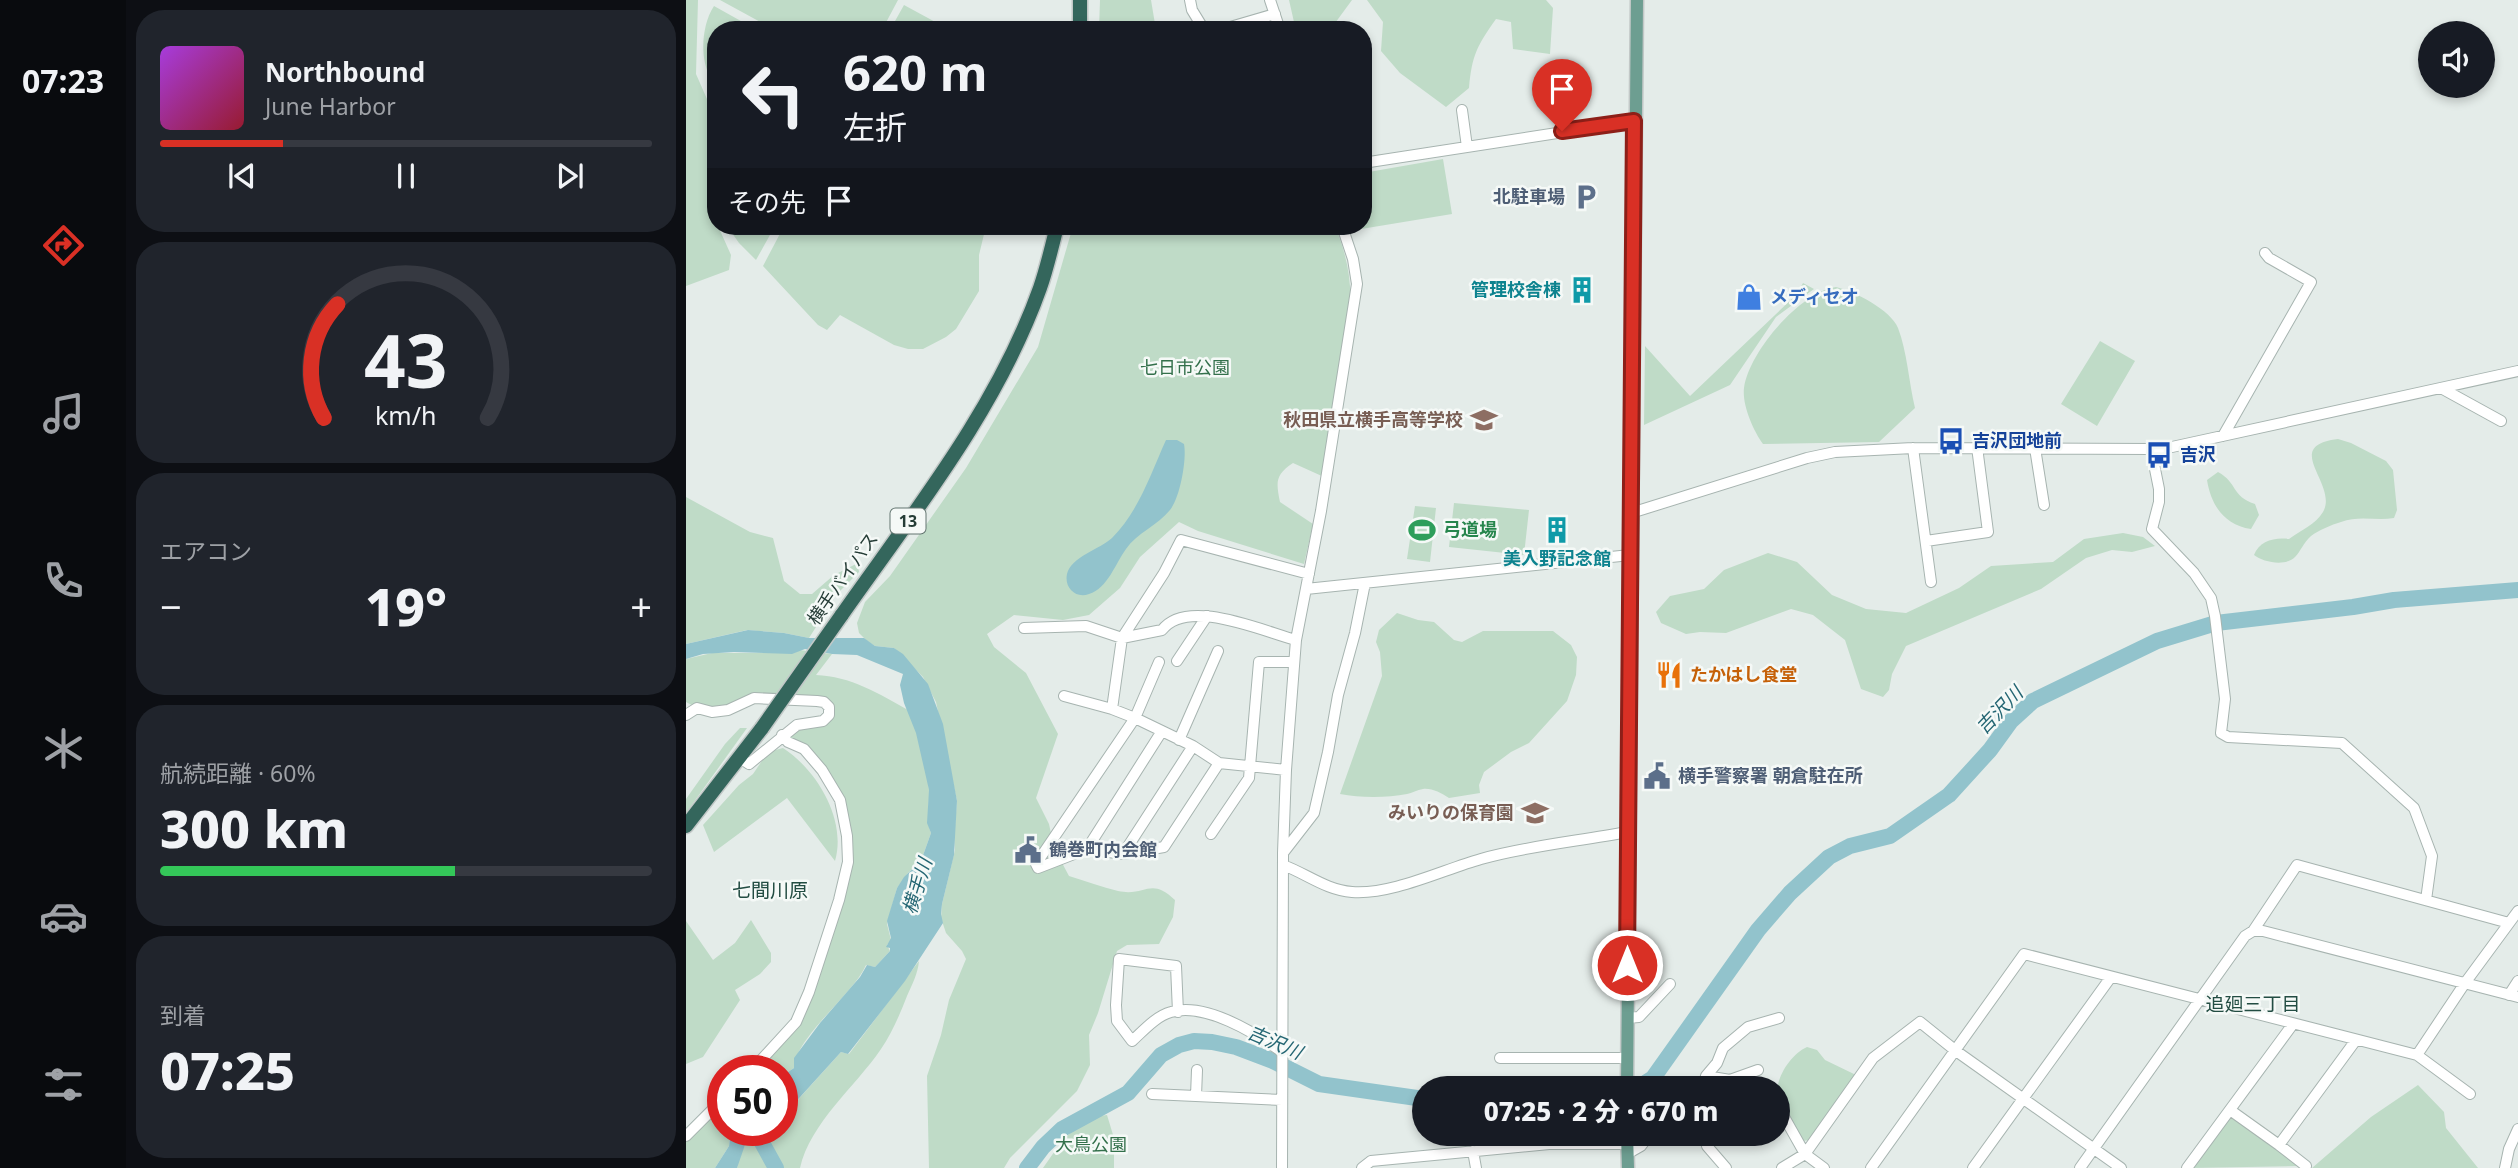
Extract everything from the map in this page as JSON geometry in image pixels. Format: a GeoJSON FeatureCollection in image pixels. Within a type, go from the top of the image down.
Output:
{"type":"FeatureCollection","features":[{"type":"Feature","properties":{"kind":"highway"},"geometry":{"type":"LineString","coordinates":[[1080,0],[1080,21]]}},
{"type":"Feature","properties":{"kind":"highway","name":"横手バイパス"},"geometry":{"type":"LineString","coordinates":[[686,826],[762,728],[944,470],[1017,342],[1040,287],[1054,235]]}},
{"type":"Feature","properties":{"kind":"main road"},"geometry":{"type":"LineString","coordinates":[[1627,1076],[1627,832],[1637,0]]}},
{"type":"Feature","properties":{"kind":"main road"},"geometry":{"type":"LineString","coordinates":[[1627,1146],[1628,1168]]}},
{"type":"Feature","properties":{"kind":"street"},"geometry":{"type":"LineString","coordinates":[[1190,0],[1199,21]]}},
{"type":"Feature","properties":{"kind":"street"},"geometry":{"type":"LineString","coordinates":[[1270,0],[1277,21]]}},
{"type":"Feature","properties":{"kind":"street"},"geometry":{"type":"LineString","coordinates":[[1251,21],[1275,14]]}},
{"type":"Feature","properties":{"kind":"street"},"geometry":{"type":"LineString","coordinates":[[1462,110],[1467,147]]}},
{"type":"Feature","properties":{"kind":"street"},"geometry":{"type":"LineString","coordinates":[[1372,162],[1634,121]]}},
{"type":"Feature","properties":{"kind":"street"},"geometry":{"type":"LineString","coordinates":[[1282,1168],[1283,853],[1286,770],[1296,640],[1357,284],[1345,235]]}},
{"type":"Feature","properties":{"kind":"street"},"geometry":{"type":"LineString","coordinates":[[2223,436],[2311,282],[2265,253]]}},
{"type":"Feature","properties":{"kind":"street"},"geometry":{"type":"LineString","coordinates":[[1631,513],[1807,458],[1835,452],[1977,447],[2172,447],[2518,371]]}},
{"type":"Feature","properties":{"kind":"street"},"geometry":{"type":"LineString","coordinates":[[2441,388],[2501,421]]}},
{"type":"Feature","properties":{"kind":"street"},"geometry":{"type":"LineString","coordinates":[[1926,541],[1988,532],[1977,447]]}},
{"type":"Feature","properties":{"kind":"street"},"geometry":{"type":"LineString","coordinates":[[2035,448],[2044,505]]}},
{"type":"Feature","properties":{"kind":"street"},"geometry":{"type":"LineString","coordinates":[[1913,449],[1931,582]]}},
{"type":"Feature","properties":{"kind":"street"},"geometry":{"type":"LineString","coordinates":[[2151,449],[2159,489],[2159,502],[2152,529],[2202,584],[2211,598],[2216,616],[2225,699],[2221,733],[2228,737],[2342,743],[2414,808],[2431,856],[2426,900]]}},
{"type":"Feature","properties":{"kind":"street"},"geometry":{"type":"LineString","coordinates":[[1112,709],[1122,638],[1164,573],[1181,540],[1309,574]]}},
{"type":"Feature","properties":{"kind":"street"},"geometry":{"type":"LineString","coordinates":[[1306,589],[1630,555]]}},
{"type":"Feature","properties":{"kind":"street"},"geometry":{"type":"LineString","coordinates":[[1283,853],[1314,813],[1338,695],[1365,583]]}},
{"type":"Feature","properties":{"kind":"street"},"geometry":{"type":"LineString","coordinates":[[1024,628],[1086,626],[1122,638],[1162,630],[1168,622],[1198,615],[1219,617],[1296,640]]}},
{"type":"Feature","properties":{"kind":"street"},"geometry":{"type":"LineString","coordinates":[[1177,661],[1207,616]]}},
{"type":"Feature","properties":{"kind":"street"},"geometry":{"type":"LineString","coordinates":[[1179,740],[1218,651]]}},
{"type":"Feature","properties":{"kind":"street"},"geometry":{"type":"LineString","coordinates":[[1159,662],[1135,718],[1036,864],[1038,868],[1087,849],[1123,855],[1164,847],[1219,763]]}},
{"type":"Feature","properties":{"kind":"street"},"geometry":{"type":"LineString","coordinates":[[1211,834],[1249,778],[1259,662],[1294,662]]}},
{"type":"Feature","properties":{"kind":"street"},"geometry":{"type":"LineString","coordinates":[[1064,696],[1135,718],[1193,746],[1219,763],[1286,770]]}},
{"type":"Feature","properties":{"kind":"street"},"geometry":{"type":"LineString","coordinates":[[686,715],[697,708],[712,712],[728,710],[754,698],[817,701],[824,702],[829,707],[829,715],[823,720],[797,725],[749,764],[740,758]]}},
{"type":"Feature","properties":{"kind":"street"},"geometry":{"type":"LineString","coordinates":[[1087,849],[1162,731]]}},
{"type":"Feature","properties":{"kind":"street"},"geometry":{"type":"LineString","coordinates":[[766,1055],[796,1023],[839,900],[848,862],[847,836],[840,800],[822,770],[804,749],[782,735]]}},
{"type":"Feature","properties":{"kind":"street"},"geometry":{"type":"LineString","coordinates":[[1123,855],[1193,746]]}},
{"type":"Feature","properties":{"kind":"street"},"geometry":{"type":"LineString","coordinates":[[1283,865],[1319,884],[1356,892],[1388,888],[1484,858],[1627,832]]}},
{"type":"Feature","properties":{"kind":"street"},"geometry":{"type":"LineString","coordinates":[[2080,1168],[2245,936],[2253,931],[2297,865],[2509,923]]}},
{"type":"Feature","properties":{"kind":"street"},"geometry":{"type":"LineString","coordinates":[[2417,1055],[2518,911]]}},
{"type":"Feature","properties":{"kind":"street"},"geometry":{"type":"LineString","coordinates":[[2253,931],[2263,931],[2514,996],[2518,981]]}},
{"type":"Feature","properties":{"kind":"street"},"geometry":{"type":"LineString","coordinates":[[1871,1168],[2024,954],[2417,1055],[2470,1094]]}},
{"type":"Feature","properties":{"kind":"street"},"geometry":{"type":"LineString","coordinates":[[1178,1012],[1175,966],[1119,959],[1117,1021],[1132,1041],[1152,1023],[1171,1012],[1178,1012],[1206,1011],[1282,1052]]}},
{"type":"Feature","properties":{"kind":"street"},"geometry":{"type":"LineString","coordinates":[[1973,1168],[2111,976]]}},
{"type":"Feature","properties":{"kind":"street"},"geometry":{"type":"LineString","coordinates":[[1627,1018],[1639,1017],[1670,984]]}},
{"type":"Feature","properties":{"kind":"street"},"geometry":{"type":"LineString","coordinates":[[1706,1076],[1717,1063],[1723,1048],[1748,1027],[1779,1018]]}},
{"type":"Feature","properties":{"kind":"street"},"geometry":{"type":"LineString","coordinates":[[1782,1168],[1805,1154],[1873,1058],[1920,1023],[2122,1168]]}},
{"type":"Feature","properties":{"kind":"street"},"geometry":{"type":"LineString","coordinates":[[2187,1168],[2293,1024]]}},
{"type":"Feature","properties":{"kind":"street"},"geometry":{"type":"LineString","coordinates":[[2279,1145],[2356,1040]]}},
{"type":"Feature","properties":{"kind":"street"},"geometry":{"type":"LineString","coordinates":[[1500,1058],[1627,1058]]}},
{"type":"Feature","properties":{"kind":"street"},"geometry":{"type":"LineString","coordinates":[[1196,1096],[1197,1070]]}},
{"type":"Feature","properties":{"kind":"street"},"geometry":{"type":"LineString","coordinates":[[1741,1076],[1758,1070]]}},
{"type":"Feature","properties":{"kind":"street"},"geometry":{"type":"LineString","coordinates":[[1152,1094],[1282,1101]]}},
{"type":"Feature","properties":{"kind":"street"},"geometry":{"type":"LineString","coordinates":[[2230,1110],[2306,1166]]}},
{"type":"Feature","properties":{"kind":"street"},"geometry":{"type":"LineString","coordinates":[[686,1136],[707,1115]]}},
{"type":"Feature","properties":{"kind":"street"},"geometry":{"type":"LineString","coordinates":[[1790,1127],[1805,1154],[1824,1168]]}},
{"type":"Feature","properties":{"kind":"street"},"geometry":{"type":"LineString","coordinates":[[2505,1168],[2509,1149],[2518,1129]]}},
{"type":"Feature","properties":{"kind":"street"},"geometry":{"type":"LineString","coordinates":[[1362,1168],[1371,1161],[1527,1146]]}},
{"type":"Feature","properties":{"kind":"street"},"geometry":{"type":"LineString","coordinates":[[1707,1146],[1726,1168]]}},
{"type":"Feature","properties":{"kind":"street"},"geometry":{"type":"LineString","coordinates":[[1473,1151],[1476,1168]]}},
{"type":"Feature","properties":{"kind":"green space"},"geometry":{"type":"Polygon","coordinates":[[[686,0],[698,0],[696,74],[707,99],[707,235],[722,235],[731,255],[729,270],[686,286],[686,0]]]}},
{"type":"Feature","properties":{"kind":"green space"},"geometry":{"type":"Polygon","coordinates":[[[720,0],[898,0],[887,21],[758,21],[720,0]]]}},
{"type":"Feature","properties":{"kind":"green space"},"geometry":{"type":"Polygon","coordinates":[[[1100,0],[1151,0],[1154,21],[1099,21],[1100,0]]]}},
{"type":"Feature","properties":{"kind":"green space"},"geometry":{"type":"Polygon","coordinates":[[[1289,0],[1352,0],[1337,21],[1294,21],[1289,0]]]}},
{"type":"Feature","properties":{"kind":"green space"},"geometry":{"type":"Polygon","coordinates":[[[1367,0],[1546,0],[1553,8],[1550,54],[1513,49],[1511,22],[1496,19],[1477,51],[1469,88],[1446,107],[1400,73],[1381,51],[1383,22],[1367,0]]]}},
{"type":"Feature","properties":{"kind":"green space"},"geometry":{"type":"Polygon","coordinates":[[[904,5],[933,21],[895,21],[904,5]]]}},
{"type":"Feature","properties":{"kind":"green space"},"geometry":{"type":"Polygon","coordinates":[[[714,6],[741,21],[708,21],[714,6]]]}},
{"type":"Feature","properties":{"kind":"green space"},"geometry":{"type":"Polygon","coordinates":[[[707,23],[707,68],[703,49],[707,23]]]}},
{"type":"Feature","properties":{"kind":"green space"},"geometry":{"type":"Polygon","coordinates":[[[1443,159],[1452,214],[1372,227],[1372,171],[1443,159]]]}},
{"type":"Feature","properties":{"kind":"green space"},"geometry":{"type":"Polygon","coordinates":[[[733,235],[770,235],[756,260],[733,235]]]}},
{"type":"Feature","properties":{"kind":"green space"},"geometry":{"type":"Polygon","coordinates":[[[779,235],[984,235],[979,255],[979,291],[956,329],[923,349],[894,345],[840,315],[827,330],[818,325],[763,266],[779,235]]]}},
{"type":"Feature","properties":{"kind":"green space","name":"七日市公園"},"geometry":{"type":"Polygon","coordinates":[[[1070,235],[1338,235],[1347,266],[1350,308],[1324,477],[1293,463],[1283,471],[1278,480],[1280,502],[1313,524],[1304,564],[1198,531],[1179,522],[1140,557],[1120,588],[1089,615],[1063,620],[1014,615],[987,634],[994,647],[1026,673],[1058,734],[1036,798],[1049,824],[1054,848],[1069,876],[1118,891],[1159,889],[1175,900],[1173,917],[1159,944],[1127,945],[1117,951],[1089,1035],[1090,1065],[1077,1091],[1010,1158],[1004,1168],[929,1168],[927,1076],[949,1000],[966,959],[946,933],[941,918],[955,850],[957,801],[936,702],[923,677],[894,648],[875,646],[867,641],[859,633],[857,623],[865,602],[890,576],[966,468],[1038,347],[1070,235]]]}},
{"type":"Feature","properties":{"kind":"green space"},"geometry":{"type":"Polygon","coordinates":[[[1803,283],[1814,289],[1776,317],[1730,385],[1644,425],[1645,346],[1690,396],[1797,294],[1803,283]]]}},
{"type":"Feature","properties":{"kind":"green space"},"geometry":{"type":"Polygon","coordinates":[[[1836,287],[1871,302],[1894,321],[1904,347],[1915,408],[1879,442],[1763,444],[1752,425],[1745,402],[1744,388],[1755,358],[1778,326],[1792,312],[1822,291],[1836,287]]]}},
{"type":"Feature","properties":{"kind":"green space"},"geometry":{"type":"Polygon","coordinates":[[[2100,341],[2135,361],[2097,426],[2061,404],[2100,341]]]}},
{"type":"Feature","properties":{"kind":"green space"},"geometry":{"type":"Polygon","coordinates":[[[2338,439],[2386,461],[2393,470],[2397,510],[2394,518],[2354,519],[2329,526],[2311,536],[2295,557],[2286,562],[2263,560],[2254,555],[2264,543],[2273,539],[2289,539],[2312,524],[2323,512],[2326,501],[2312,458],[2313,449],[2321,443],[2338,439]]]}},
{"type":"Feature","properties":{"kind":"green space"},"geometry":{"type":"Polygon","coordinates":[[[2218,472],[2242,497],[2255,504],[2259,515],[2251,529],[2233,523],[2220,512],[2212,498],[2207,480],[2218,472]]]}},
{"type":"Feature","properties":{"kind":"green space"},"geometry":{"type":"Polygon","coordinates":[[[686,497],[750,532],[773,538],[784,581],[800,594],[812,594],[834,575],[858,563],[859,572],[837,594],[809,638],[747,630],[686,644],[686,497]]]}},
{"type":"Feature","properties":{"kind":"green space"},"geometry":{"type":"Polygon","coordinates":[[[1454,503],[1529,510],[1524,555],[1449,547],[1454,503]]]}},
{"type":"Feature","properties":{"kind":"green space","name":"弓道場"},"geometry":{"type":"Polygon","coordinates":[[[1415,506],[1436,508],[1430,562],[1407,559],[1415,506]]]}},
{"type":"Feature","properties":{"kind":"green space"},"geometry":{"type":"Polygon","coordinates":[[[2123,533],[2143,537],[2155,546],[2132,552],[2112,550],[2086,558],[2041,589],[1906,646],[1892,674],[1889,690],[1883,697],[1861,689],[1845,640],[1813,615],[1791,609],[1726,633],[1686,634],[1661,623],[1656,612],[1670,596],[1704,589],[1724,570],[1768,553],[1797,562],[1832,595],[1866,609],[1906,613],[1959,588],[1991,566],[2053,562],[2084,539],[2123,533]]]}},
{"type":"Feature","properties":{"kind":"green space"},"geometry":{"type":"Polygon","coordinates":[[[1397,613],[1434,622],[1454,640],[1462,642],[1483,631],[1553,631],[1571,645],[1577,657],[1576,675],[1567,701],[1529,743],[1511,752],[1484,772],[1479,785],[1480,793],[1449,798],[1426,789],[1382,797],[1340,794],[1382,676],[1380,652],[1376,642],[1379,630],[1397,613]]]}},
{"type":"Feature","properties":{"kind":"green space"},"geometry":{"type":"Polygon","coordinates":[[[799,650],[832,654],[816,675],[853,682],[908,710],[919,738],[926,770],[929,790],[928,822],[931,833],[921,861],[897,888],[887,924],[891,940],[887,945],[890,951],[875,967],[866,965],[850,989],[814,1029],[798,1055],[766,1055],[796,1022],[848,862],[840,800],[822,770],[782,735],[829,715],[824,702],[754,698],[728,710],[697,708],[686,702],[686,659],[712,653],[794,653],[799,650]]]}},
{"type":"Feature","properties":{"kind":"green space"},"geometry":{"type":"Polygon","coordinates":[[[740,728],[747,728],[686,813],[686,799],[725,744],[740,728]]]}},
{"type":"Feature","properties":{"kind":"green space"},"geometry":{"type":"Polygon","coordinates":[[[783,748],[807,769],[826,797],[837,829],[835,861],[787,798],[714,852],[703,825],[739,785],[753,774],[768,752],[783,748]]]}},
{"type":"Feature","properties":{"kind":"green space"},"geometry":{"type":"Polygon","coordinates":[[[751,920],[771,953],[771,962],[760,974],[735,990],[740,1000],[703,1057],[686,1064],[686,921],[713,960],[735,943],[751,920]]]}},
{"type":"Feature","properties":{"kind":"green space"},"geometry":{"type":"Polygon","coordinates":[[[919,961],[915,979],[881,1049],[823,1120],[805,1151],[800,1168],[781,1168],[767,1146],[798,1146],[798,1099],[841,1052],[849,1054],[919,961]]]}},
{"type":"Feature","properties":{"kind":"green space"},"geometry":{"type":"Polygon","coordinates":[[[1807,1047],[1817,1050],[1825,1060],[1856,1075],[1810,1140],[1803,1141],[1790,1123],[1790,1076],[1781,1076],[1788,1063],[1807,1047]]]}},
{"type":"Feature","properties":{"kind":"green space"},"geometry":{"type":"Polygon","coordinates":[[[2418,1085],[2444,1112],[2446,1128],[2478,1168],[2312,1168],[2371,1117],[2418,1085]]]}},
{"type":"Feature","properties":{"kind":"green space"},"geometry":{"type":"Polygon","coordinates":[[[707,1115],[707,1146],[729,1146],[715,1168],[686,1168],[686,1136],[707,1115]]]}},
{"type":"Feature","properties":{"kind":"green space","name":"大鳥公園"},"geometry":{"type":"Polygon","coordinates":[[[1107,1115],[1114,1138],[1114,1168],[1043,1168],[1078,1126],[1107,1115]]]}},
{"type":"Feature","properties":{"kind":"green space"},"geometry":{"type":"Polygon","coordinates":[[[2231,1115],[2300,1166],[2191,1168],[2231,1115]]]}},
{"type":"Feature","properties":{"kind":"green space"},"geometry":{"type":"Polygon","coordinates":[[[745,1146],[761,1146],[772,1168],[737,1168],[745,1146]]]}},
{"type":"Feature","properties":{"kind":"water"},"geometry":{"type":"Polygon","coordinates":[[[1166,440],[1177,440],[1184,444],[1182,478],[1174,504],[1165,515],[1131,543],[1101,587],[1089,594],[1076,594],[1067,584],[1070,568],[1080,558],[1112,538],[1130,516],[1166,440]]]}},
{"type":"Feature","properties":{"kind":"water","name":"横手川"},"geometry":{"type":"Polygon","coordinates":[[[748,630],[809,638],[864,638],[875,646],[894,648],[903,654],[928,684],[943,724],[957,801],[954,855],[942,904],[943,923],[905,981],[848,1054],[841,1052],[798,1099],[796,1055],[867,965],[875,967],[890,951],[890,948],[886,947],[891,938],[887,921],[897,888],[921,861],[931,833],[927,823],[929,790],[916,733],[904,703],[900,685],[903,674],[857,655],[805,649],[792,654],[734,652],[703,654],[686,659],[686,644],[748,630]]]}},
{"type":"Feature","properties":{"kind":"water"},"geometry":{"type":"Polygon","coordinates":[[[729,1146],[745,1146],[737,1168],[715,1168],[729,1146]]]}},
{"type":"Feature","properties":{"kind":"waterway","name":"吉沢川"},"geometry":{"type":"LineString","coordinates":[[1654,1076],[1758,930],[1790,893],[1829,857],[1850,846],[1890,836],[1949,795],[1990,750],[2011,721],[2033,701],[2157,641],[2216,623],[2394,600],[2518,590]]}},
{"type":"Feature","properties":{"kind":"waterway","name":"吉沢川"},"geometry":{"type":"LineString","coordinates":[[1027,1168],[1043,1147],[1062,1129],[1128,1093],[1161,1055],[1179,1045],[1194,1041],[1236,1047],[1273,1061],[1319,1084],[1412,1097]]}},
{"type":"Feature","properties":{"kind":"waterway","name":"吉沢川"},"geometry":{"type":"LineString","coordinates":[[764,1146],[776,1168]]}},
{"type":"Feature","properties":{"kind":"place","name":"北駐車場"},"geometry":{"type":"Point","coordinates":[1586,197]}},
{"type":"Feature","properties":{"kind":"place","name":"管理校舎棟"},"geometry":{"type":"Point","coordinates":[1582,290]}},
{"type":"Feature","properties":{"kind":"place","name":"メディセオ"},"geometry":{"type":"Point","coordinates":[1749,297]}},
{"type":"Feature","properties":{"kind":"place","name":"秋田県立横手高等学校"},"geometry":{"type":"Point","coordinates":[1484,420]}},
{"type":"Feature","properties":{"kind":"place","name":"吉沢団地前"},"geometry":{"type":"Point","coordinates":[1951,441]}},
{"type":"Feature","properties":{"kind":"place","name":"吉沢"},"geometry":{"type":"Point","coordinates":[2159,455]}},
{"type":"Feature","properties":{"kind":"place","name":"弓道場"},"geometry":{"type":"Point","coordinates":[1422,530]}},
{"type":"Feature","properties":{"kind":"place","name":"美入野記念館"},"geometry":{"type":"Point","coordinates":[1557,530]}},
{"type":"Feature","properties":{"kind":"place","name":"たかはし食堂"},"geometry":{"type":"Point","coordinates":[1669,675]}},
{"type":"Feature","properties":{"kind":"place","name":"横手警察署 朝倉駐在所"},"geometry":{"type":"Point","coordinates":[1657,776]}},
{"type":"Feature","properties":{"kind":"place","name":"みいりの保育園"},"geometry":{"type":"Point","coordinates":[1535,813]}},
{"type":"Feature","properties":{"kind":"place","name":"鶴巻町内会館"},"geometry":{"type":"Point","coordinates":[1028,850]}},
{"type":"Feature","properties":{"kind":"district","name":"七間川原"},"geometry":{"type":"Point","coordinates":[770,890]}},
{"type":"Feature","properties":{"kind":"district","name":"追廻三丁目"},"geometry":{"type":"Point","coordinates":[2253,1004]}},
{"type":"Feature","properties":{"kind":"route"},"geometry":{"type":"LineString","coordinates":[[1562,131],[1634,121],[1627,965]]}}]}
